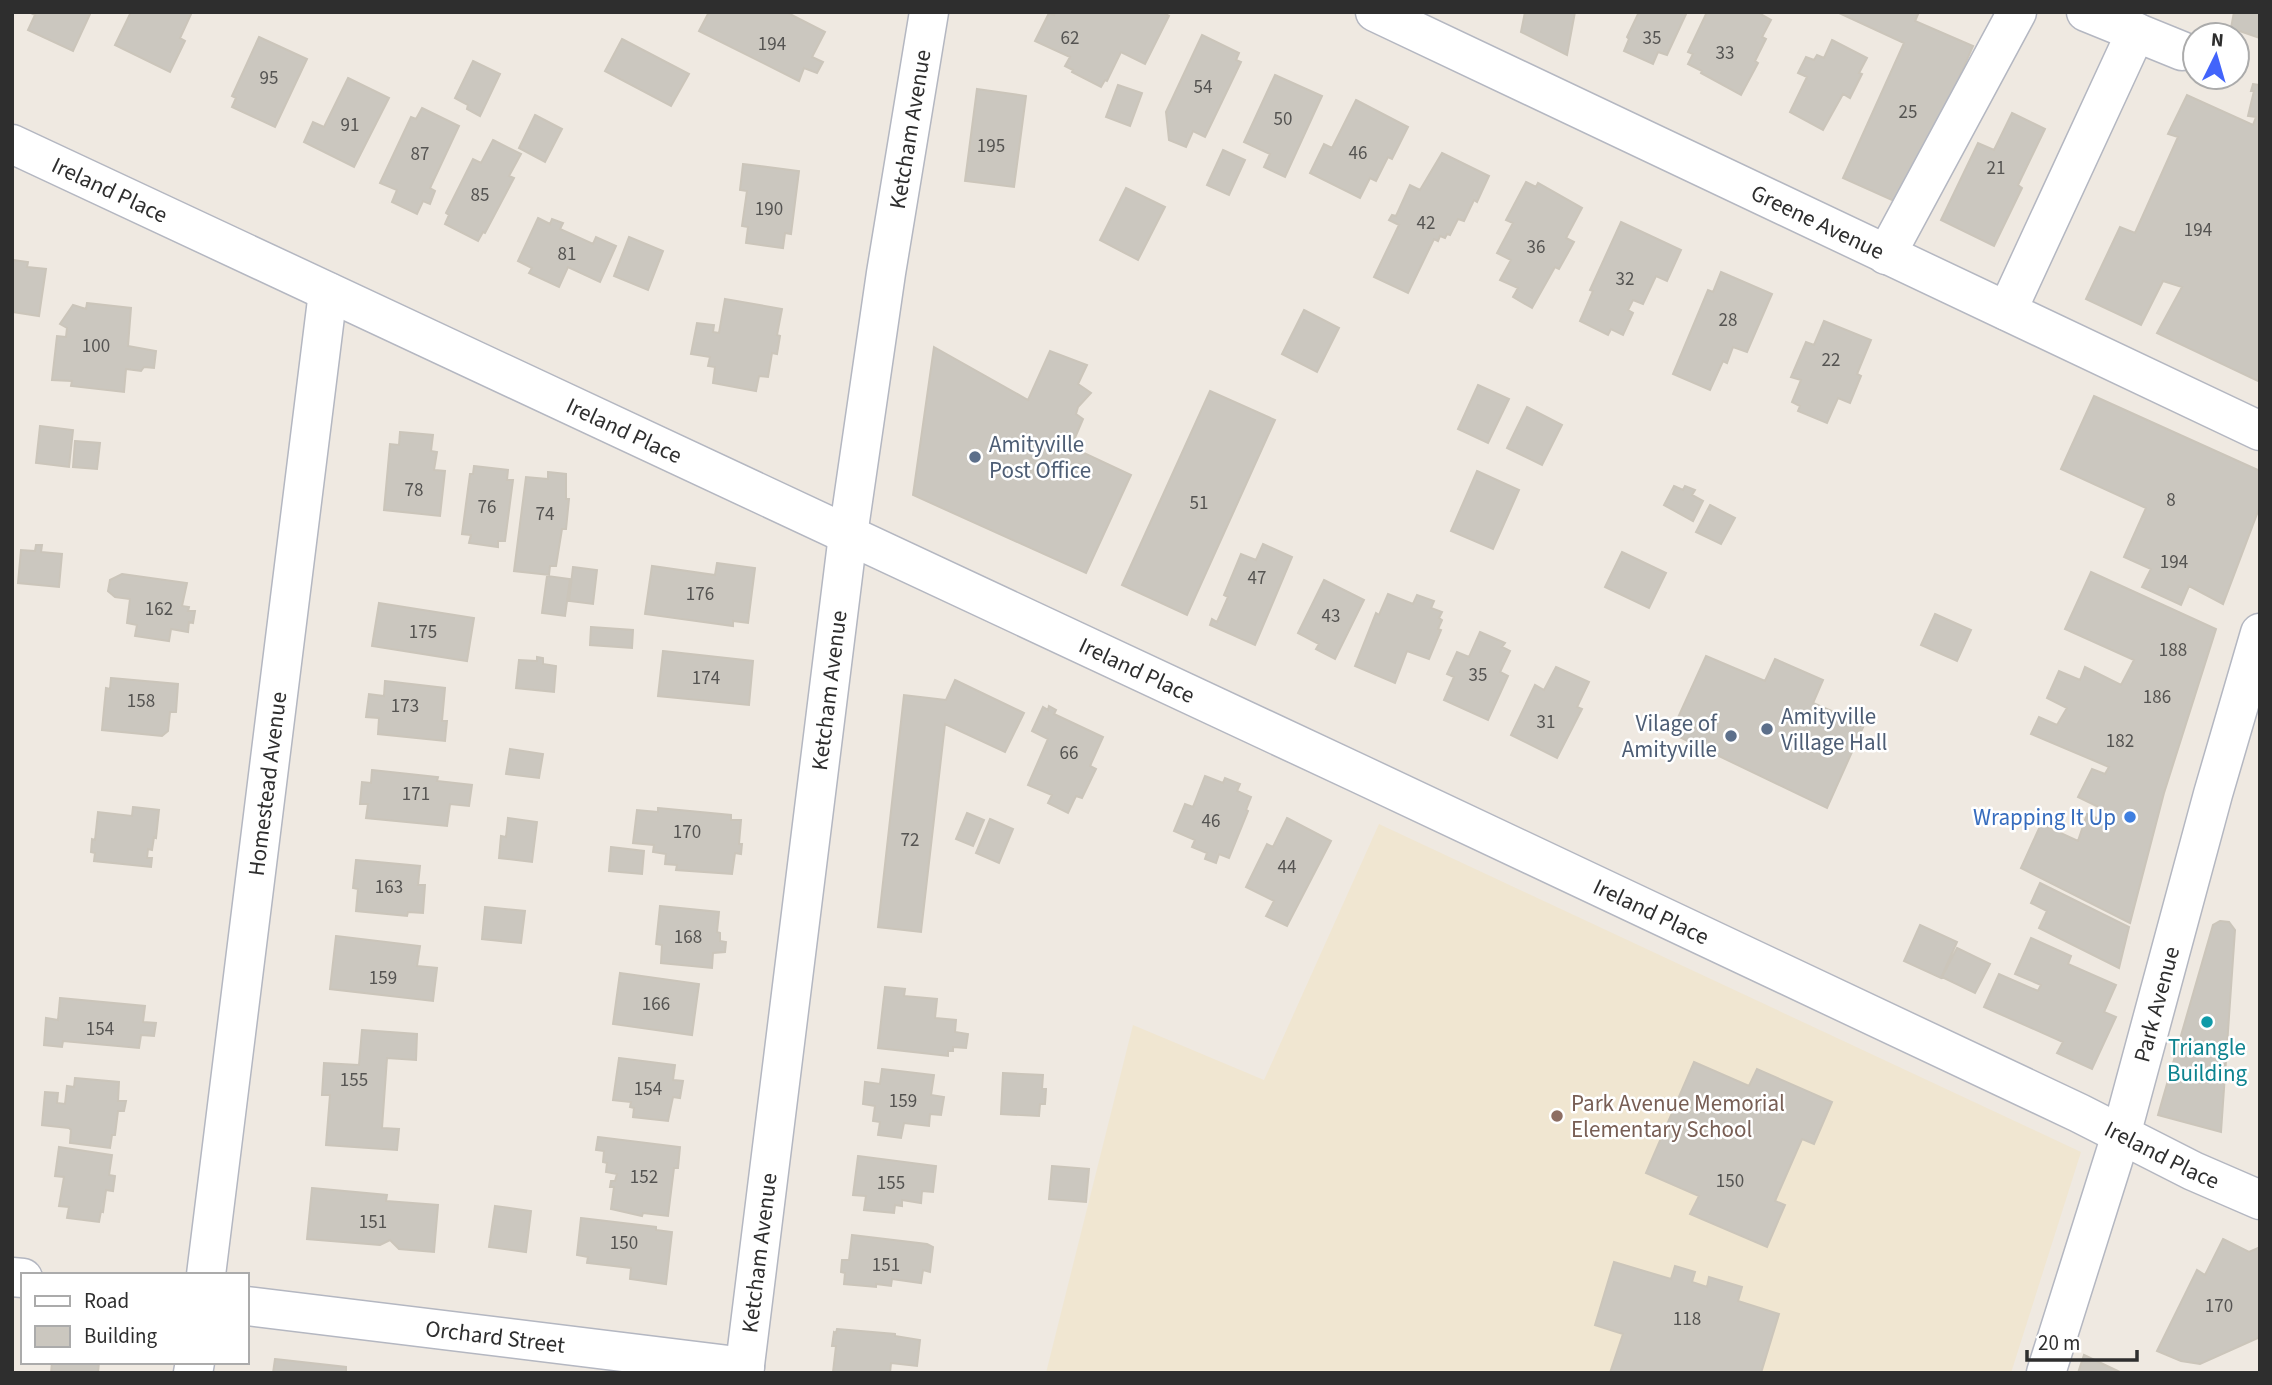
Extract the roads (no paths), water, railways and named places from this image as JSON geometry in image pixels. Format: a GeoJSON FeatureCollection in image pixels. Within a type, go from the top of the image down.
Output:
{"type":"FeatureCollection","features":[{"type":"Feature","properties":{"kind":"street","name":"Ketcham Avenue"},"geometry":{"type":"LineString","coordinates":[[745,1370],[848,535],[886,273],[929,12]]}},
{"type":"Feature","properties":{"kind":"street"},"geometry":{"type":"LineString","coordinates":[[1886,255],[2017,12]]}},
{"type":"Feature","properties":{"kind":"street"},"geometry":{"type":"LineString","coordinates":[[2085,12],[2181,51]]}},
{"type":"Feature","properties":{"kind":"street","name":"Greene Avenue"},"geometry":{"type":"LineString","coordinates":[[1386,14],[1886,255],[2260,431]]}},
{"type":"Feature","properties":{"kind":"street"},"geometry":{"type":"LineString","coordinates":[[2007,311],[2136,32]]}},
{"type":"Feature","properties":{"kind":"street","name":"Ireland Place"},"geometry":{"type":"LineString","coordinates":[[12,144],[1399,793],[2260,1200]]}},
{"type":"Feature","properties":{"kind":"street","name":"Homestead Avenue"},"geometry":{"type":"LineString","coordinates":[[206,1273],[328,292]]}},
{"type":"Feature","properties":{"kind":"street","name":"Park Avenue"},"geometry":{"type":"LineString","coordinates":[[2046,1373],[2121,1135],[2213,794],[2260,634]]}},
{"type":"Feature","properties":{"kind":"street","name":"Orchard Street"},"geometry":{"type":"LineString","coordinates":[[248,1306],[745,1370]]}},
{"type":"Feature","properties":{"kind":"place","name":"Amityville Post Office"},"geometry":{"type":"Point","coordinates":[975,457]}},
{"type":"Feature","properties":{"kind":"place","name":"Amityville Village Hall"},"geometry":{"type":"Point","coordinates":[1767,729]}},
{"type":"Feature","properties":{"kind":"place","name":"Vilage of Amityville"},"geometry":{"type":"Point","coordinates":[1731,736]}},
{"type":"Feature","properties":{"kind":"place","name":"Wrapping It Up"},"geometry":{"type":"Point","coordinates":[2130,817]}},
{"type":"Feature","properties":{"kind":"place","name":"Triangle Building"},"geometry":{"type":"Point","coordinates":[2207,1022]}},
{"type":"Feature","properties":{"kind":"place","name":"Park Avenue Memorial Elementary School"},"geometry":{"type":"Point","coordinates":[1557,1116]}}]}
